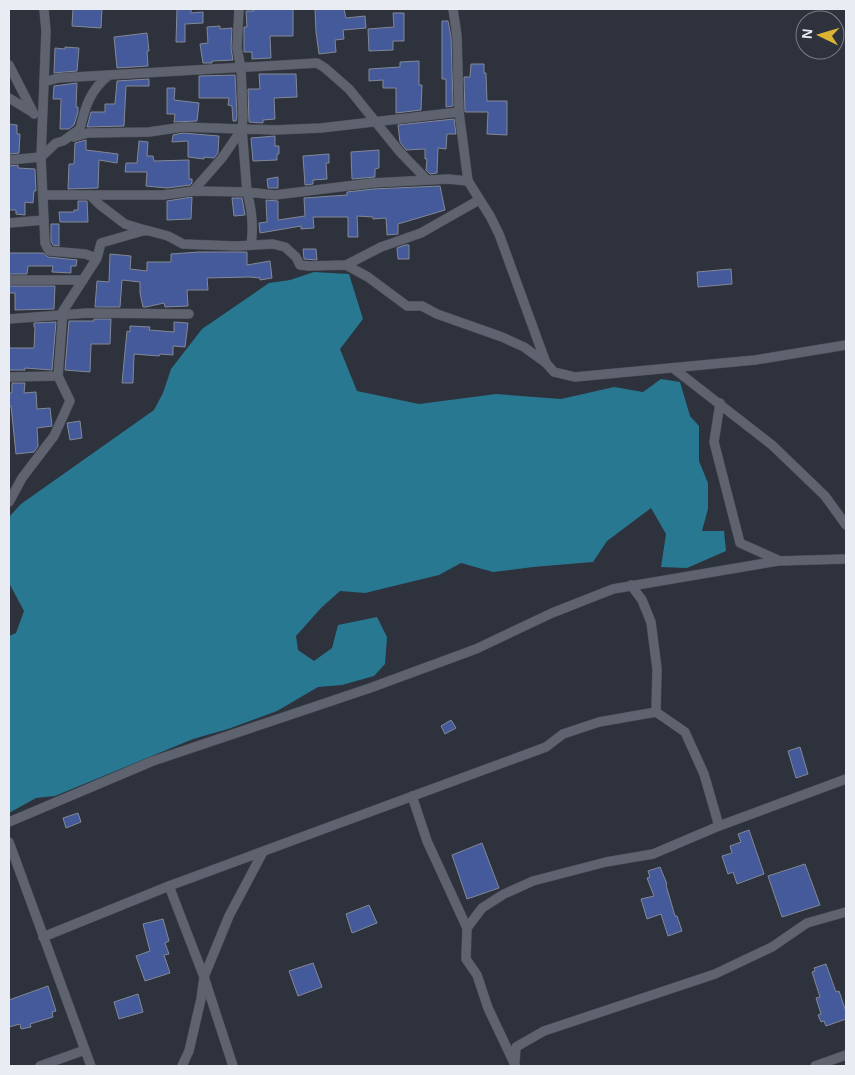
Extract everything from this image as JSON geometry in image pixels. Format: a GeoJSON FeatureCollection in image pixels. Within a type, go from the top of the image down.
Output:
{"type":"FeatureCollection","features":[{"type":"Feature","properties":{"kind":"street"},"geometry":{"type":"LineString","coordinates":[[44,9],[46,30],[41,157],[45,243],[49,251],[85,254],[97,258]]}},
{"type":"Feature","properties":{"kind":"street"},"geometry":{"type":"LineString","coordinates":[[239,9],[237,48],[241,68],[242,129],[247,192],[252,210],[254,231],[251,245]]}},
{"type":"Feature","properties":{"kind":"street"},"geometry":{"type":"LineString","coordinates":[[453,9],[457,36],[459,112],[468,182],[499,234],[546,363]]}},
{"type":"Feature","properties":{"kind":"street"},"geometry":{"type":"LineString","coordinates":[[44,82],[58,78],[317,63],[349,89],[400,152],[428,180]]}},
{"type":"Feature","properties":{"kind":"street"},"geometry":{"type":"LineString","coordinates":[[9,65],[34,114],[41,133]]}},
{"type":"Feature","properties":{"kind":"street"},"geometry":{"type":"LineString","coordinates":[[63,141],[80,129],[85,105],[102,80],[109,75]]}},
{"type":"Feature","properties":{"kind":"street"},"geometry":{"type":"LineString","coordinates":[[9,98],[34,114]]}},
{"type":"Feature","properties":{"kind":"street"},"geometry":{"type":"LineString","coordinates":[[9,160],[41,157],[56,143],[88,133],[149,132],[183,127],[289,130],[459,112]]}},
{"type":"Feature","properties":{"kind":"street"},"geometry":{"type":"LineString","coordinates":[[193,191],[222,158],[242,129]]}},
{"type":"Feature","properties":{"kind":"street"},"geometry":{"type":"LineString","coordinates":[[43,194],[163,195],[193,191],[247,192],[275,196],[372,183],[448,178],[468,182]]}},
{"type":"Feature","properties":{"kind":"street"},"geometry":{"type":"LineString","coordinates":[[90,195],[125,224],[168,236],[183,244],[236,246],[273,244],[285,247],[296,257],[300,265],[309,266],[346,265],[381,247],[421,233],[479,200]]}},
{"type":"Feature","properties":{"kind":"street"},"geometry":{"type":"LineString","coordinates":[[9,223],[44,220]]}},
{"type":"Feature","properties":{"kind":"street"},"geometry":{"type":"LineString","coordinates":[[9,502],[22,478],[54,436],[70,401],[58,376],[64,310],[97,258],[101,243],[146,230]]}},
{"type":"Feature","properties":{"kind":"street"},"geometry":{"type":"LineString","coordinates":[[346,265],[368,277],[407,306],[422,306],[437,314],[502,337],[524,347],[546,363],[554,372],[575,378],[755,360],[846,345]]}},
{"type":"Feature","properties":{"kind":"street"},"geometry":{"type":"LineString","coordinates":[[9,280],[83,280]]}},
{"type":"Feature","properties":{"kind":"street"},"geometry":{"type":"LineString","coordinates":[[9,319],[63,314],[190,314]]}},
{"type":"Feature","properties":{"kind":"street"},"geometry":{"type":"LineString","coordinates":[[674,368],[772,445],[825,496],[846,525]]}},
{"type":"Feature","properties":{"kind":"street"},"geometry":{"type":"LineString","coordinates":[[9,378],[58,376]]}},
{"type":"Feature","properties":{"kind":"street"},"geometry":{"type":"LineString","coordinates":[[720,403],[714,442],[740,543],[778,561]]}},
{"type":"Feature","properties":{"kind":"street"},"geometry":{"type":"LineString","coordinates":[[9,822],[153,761],[459,656],[560,610],[613,589],[778,561],[846,559]]}},
{"type":"Feature","properties":{"kind":"street"},"geometry":{"type":"LineString","coordinates":[[631,585],[642,600],[651,622],[656,669],[656,712]]}},
{"type":"Feature","properties":{"kind":"street"},"geometry":{"type":"LineString","coordinates":[[43,937],[169,886],[546,747],[562,734],[599,722],[656,712],[684,732],[704,774],[720,826]]}},
{"type":"Feature","properties":{"kind":"street"},"geometry":{"type":"LineString","coordinates":[[467,928],[482,908],[504,894],[533,881],[606,862],[653,854],[720,826],[846,779]]}},
{"type":"Feature","properties":{"kind":"street"},"geometry":{"type":"LineString","coordinates":[[412,796],[427,841],[467,928],[466,959],[477,975],[488,1008],[515,1066]]}},
{"type":"Feature","properties":{"kind":"street"},"geometry":{"type":"LineString","coordinates":[[9,842],[92,1066]]}},
{"type":"Feature","properties":{"kind":"street"},"geometry":{"type":"LineString","coordinates":[[182,1066],[189,1052],[204,977],[229,916],[263,852]]}},
{"type":"Feature","properties":{"kind":"street"},"geometry":{"type":"LineString","coordinates":[[169,886],[204,977],[233,1066]]}},
{"type":"Feature","properties":{"kind":"street"},"geometry":{"type":"LineString","coordinates":[[515,1066],[516,1047],[544,1031],[715,974],[772,947],[807,923],[846,912]]}},
{"type":"Feature","properties":{"kind":"street"},"geometry":{"type":"LineString","coordinates":[[40,1066],[85,1050]]}},
{"type":"Feature","properties":{"kind":"street"},"geometry":{"type":"LineString","coordinates":[[815,1066],[846,1055]]}},
{"type":"Feature","properties":{"kind":"water"},"geometry":{"type":"Polygon","coordinates":[[[314,272],[349,274],[363,319],[340,349],[357,391],[419,404],[496,394],[561,399],[614,387],[643,392],[661,379],[680,382],[690,416],[699,426],[699,461],[708,483],[708,509],[702,531],[724,531],[726,551],[687,568],[661,567],[666,534],[651,508],[607,541],[593,562],[493,572],[461,563],[439,575],[365,593],[340,591],[321,608],[296,636],[298,650],[314,661],[332,648],[338,625],[377,617],[387,637],[385,664],[374,676],[342,685],[318,687],[277,711],[228,729],[193,739],[55,796],[36,798],[9,813],[9,636],[16,633],[24,611],[9,583],[9,517],[21,504],[154,410],[163,393],[171,369],[202,329],[269,283],[290,280],[314,272]]]}},
{"type":"Feature","properties":{"kind":"building"},"geometry":{"type":"Polygon","coordinates":[[[73,9],[102,9],[101,28],[72,26],[73,9]]]}},
{"type":"Feature","properties":{"kind":"building"},"geometry":{"type":"Polygon","coordinates":[[[177,9],[191,9],[191,13],[203,12],[203,23],[185,24],[185,42],[176,42],[177,9]]]}},
{"type":"Feature","properties":{"kind":"building"},"geometry":{"type":"Polygon","coordinates":[[[253,9],[293,9],[293,36],[270,36],[271,58],[252,59],[252,52],[244,52],[244,27],[247,27],[246,11],[254,11],[253,9]]]}},
{"type":"Feature","properties":{"kind":"building"},"geometry":{"type":"Polygon","coordinates":[[[315,9],[344,9],[346,18],[365,16],[366,28],[343,30],[344,39],[335,40],[336,52],[319,54],[315,9]]]}},
{"type":"Feature","properties":{"kind":"building"},"geometry":{"type":"Polygon","coordinates":[[[393,13],[404,13],[404,41],[393,41],[393,50],[369,51],[368,29],[394,27],[393,13]]]}},
{"type":"Feature","properties":{"kind":"building"},"geometry":{"type":"Polygon","coordinates":[[[442,21],[448,21],[451,37],[453,106],[446,107],[446,79],[442,79],[442,21]]]}},
{"type":"Feature","properties":{"kind":"building"},"geometry":{"type":"Polygon","coordinates":[[[220,26],[220,29],[232,28],[231,48],[233,60],[203,63],[200,44],[208,43],[207,27],[220,26]]]}},
{"type":"Feature","properties":{"kind":"building"},"geometry":{"type":"Polygon","coordinates":[[[147,33],[148,66],[117,68],[114,37],[147,33]]]}},
{"type":"Feature","properties":{"kind":"building"},"geometry":{"type":"Polygon","coordinates":[[[65,47],[79,48],[77,71],[54,73],[55,48],[65,49],[65,47]]]}},
{"type":"Feature","properties":{"kind":"building"},"geometry":{"type":"Polygon","coordinates":[[[419,61],[419,85],[422,85],[421,110],[396,113],[396,88],[383,88],[383,80],[369,81],[369,69],[400,67],[400,62],[419,61]]]}},
{"type":"Feature","properties":{"kind":"building"},"geometry":{"type":"Polygon","coordinates":[[[471,64],[484,64],[487,101],[507,101],[507,135],[487,134],[488,112],[465,112],[464,77],[470,77],[471,64]]]}},
{"type":"Feature","properties":{"kind":"building"},"geometry":{"type":"Polygon","coordinates":[[[259,74],[296,74],[297,97],[274,98],[275,119],[263,120],[263,123],[249,122],[248,89],[260,89],[259,74]]]}},
{"type":"Feature","properties":{"kind":"building"},"geometry":{"type":"Polygon","coordinates":[[[235,75],[237,116],[236,121],[233,121],[232,106],[228,105],[229,98],[199,98],[199,76],[235,75]]]}},
{"type":"Feature","properties":{"kind":"building"},"geometry":{"type":"Polygon","coordinates":[[[149,79],[149,86],[126,86],[124,126],[87,127],[91,112],[105,112],[105,104],[115,104],[117,81],[149,79]]]}},
{"type":"Feature","properties":{"kind":"building"},"geometry":{"type":"Polygon","coordinates":[[[77,83],[76,107],[78,107],[78,112],[74,125],[69,129],[60,129],[61,99],[53,99],[54,86],[77,83]]]}},
{"type":"Feature","properties":{"kind":"building"},"geometry":{"type":"Polygon","coordinates":[[[167,88],[175,88],[174,100],[199,103],[197,121],[174,122],[175,114],[167,114],[167,88]]]}},
{"type":"Feature","properties":{"kind":"building"},"geometry":{"type":"Polygon","coordinates":[[[454,119],[456,134],[447,134],[446,149],[438,148],[437,173],[430,174],[426,170],[427,159],[425,159],[425,149],[406,150],[400,142],[398,125],[454,119]]]}},
{"type":"Feature","properties":{"kind":"building"},"geometry":{"type":"Polygon","coordinates":[[[9,124],[17,125],[17,134],[20,134],[19,153],[9,154],[9,124]]]}},
{"type":"Feature","properties":{"kind":"building"},"geometry":{"type":"Polygon","coordinates":[[[183,133],[219,136],[218,153],[214,158],[188,157],[188,141],[172,142],[173,135],[183,133]]]}},
{"type":"Feature","properties":{"kind":"building"},"geometry":{"type":"Polygon","coordinates":[[[275,136],[275,146],[279,146],[277,160],[253,161],[251,138],[275,136]]]}},
{"type":"Feature","properties":{"kind":"building"},"geometry":{"type":"Polygon","coordinates":[[[86,140],[86,150],[118,154],[117,163],[99,160],[98,188],[68,189],[69,164],[74,164],[75,143],[86,140]]]}},
{"type":"Feature","properties":{"kind":"building"},"geometry":{"type":"Polygon","coordinates":[[[139,141],[148,142],[147,156],[153,156],[154,161],[189,160],[189,179],[192,179],[192,183],[190,185],[167,188],[146,186],[147,172],[125,172],[126,163],[137,163],[139,141]]]}},
{"type":"Feature","properties":{"kind":"building"},"geometry":{"type":"Polygon","coordinates":[[[379,150],[379,168],[375,169],[375,177],[352,179],[351,152],[379,150]]]}},
{"type":"Feature","properties":{"kind":"building"},"geometry":{"type":"Polygon","coordinates":[[[329,154],[329,163],[326,163],[327,179],[313,180],[313,184],[305,185],[303,156],[329,154]]]}},
{"type":"Feature","properties":{"kind":"building"},"geometry":{"type":"Polygon","coordinates":[[[18,165],[18,168],[35,169],[36,191],[34,191],[33,203],[25,202],[25,215],[16,214],[16,210],[9,210],[9,166],[18,165]]]}},
{"type":"Feature","properties":{"kind":"building"},"geometry":{"type":"Polygon","coordinates":[[[278,177],[278,188],[268,188],[267,179],[278,177]]]}},
{"type":"Feature","properties":{"kind":"building"},"geometry":{"type":"Polygon","coordinates":[[[440,186],[445,210],[398,224],[398,234],[387,235],[386,218],[373,219],[373,217],[357,216],[358,237],[348,237],[348,217],[313,217],[314,228],[301,229],[301,226],[260,233],[259,223],[267,222],[266,200],[278,201],[278,220],[305,216],[304,198],[347,195],[347,192],[373,189],[440,186]]]}},
{"type":"Feature","properties":{"kind":"building"},"geometry":{"type":"Polygon","coordinates":[[[192,197],[191,219],[167,220],[167,201],[192,197]]]}},
{"type":"Feature","properties":{"kind":"building"},"geometry":{"type":"Polygon","coordinates":[[[232,198],[242,198],[245,215],[234,216],[232,198]]]}},
{"type":"Feature","properties":{"kind":"building"},"geometry":{"type":"Polygon","coordinates":[[[78,201],[87,201],[88,222],[60,222],[59,212],[74,212],[74,210],[78,210],[78,201]]]}},
{"type":"Feature","properties":{"kind":"building"},"geometry":{"type":"Polygon","coordinates":[[[51,224],[59,224],[59,246],[53,245],[51,241],[51,224]]]}},
{"type":"Feature","properties":{"kind":"building"},"geometry":{"type":"Polygon","coordinates":[[[409,245],[409,259],[398,259],[397,248],[409,245]]]}},
{"type":"Feature","properties":{"kind":"building"},"geometry":{"type":"Polygon","coordinates":[[[303,249],[316,249],[317,260],[304,259],[303,249]]]}},
{"type":"Feature","properties":{"kind":"building"},"geometry":{"type":"Polygon","coordinates":[[[247,252],[247,265],[270,261],[272,278],[260,280],[260,278],[249,277],[207,278],[208,290],[187,290],[188,306],[165,307],[164,303],[143,307],[140,282],[122,280],[120,307],[95,307],[97,281],[109,282],[110,254],[131,256],[130,269],[147,271],[147,262],[171,262],[171,254],[247,252]]]}},
{"type":"Feature","properties":{"kind":"building"},"geometry":{"type":"Polygon","coordinates":[[[9,253],[43,253],[48,257],[77,260],[76,266],[71,266],[71,273],[52,272],[53,266],[28,266],[27,274],[9,274],[9,253]]]}},
{"type":"Feature","properties":{"kind":"building"},"geometry":{"type":"Polygon","coordinates":[[[731,269],[732,284],[698,287],[697,272],[731,269]]]}},
{"type":"Feature","properties":{"kind":"building"},"geometry":{"type":"Polygon","coordinates":[[[9,286],[55,286],[54,309],[15,310],[15,293],[9,293],[9,286]]]}},
{"type":"Feature","properties":{"kind":"building"},"geometry":{"type":"Polygon","coordinates":[[[94,319],[111,319],[110,344],[91,344],[90,372],[65,370],[69,321],[94,321],[94,319]]]}},
{"type":"Feature","properties":{"kind":"building"},"geometry":{"type":"Polygon","coordinates":[[[56,322],[52,370],[25,368],[25,370],[9,370],[9,348],[34,348],[34,323],[56,322]]]}},
{"type":"Feature","properties":{"kind":"building"},"geometry":{"type":"Polygon","coordinates":[[[174,322],[188,323],[185,347],[173,346],[173,355],[134,354],[133,383],[122,383],[127,331],[130,332],[130,326],[150,327],[149,330],[174,332],[174,322]]]}},
{"type":"Feature","properties":{"kind":"building"},"geometry":{"type":"Polygon","coordinates":[[[12,383],[25,383],[24,393],[36,392],[37,409],[50,408],[52,426],[37,428],[38,446],[34,452],[16,454],[11,406],[9,406],[9,393],[12,393],[12,383]]]}},
{"type":"Feature","properties":{"kind":"building"},"geometry":{"type":"Polygon","coordinates":[[[80,421],[82,438],[70,440],[67,423],[80,421]]]}},
{"type":"Feature","properties":{"kind":"building"},"geometry":{"type":"Polygon","coordinates":[[[451,720],[456,728],[445,734],[441,726],[451,720]]]}},
{"type":"Feature","properties":{"kind":"building"},"geometry":{"type":"Polygon","coordinates":[[[800,747],[808,774],[796,778],[788,751],[800,747]]]}},
{"type":"Feature","properties":{"kind":"building"},"geometry":{"type":"Polygon","coordinates":[[[78,813],[81,822],[66,828],[63,818],[78,813]]]}},
{"type":"Feature","properties":{"kind":"building"},"geometry":{"type":"Polygon","coordinates":[[[749,830],[764,874],[737,884],[733,872],[728,874],[722,856],[732,853],[730,846],[741,842],[738,834],[749,830]]]}},
{"type":"Feature","properties":{"kind":"building"},"geometry":{"type":"Polygon","coordinates":[[[482,843],[499,888],[467,899],[452,855],[482,843]]]}},
{"type":"Feature","properties":{"kind":"building"},"geometry":{"type":"Polygon","coordinates":[[[805,864],[820,905],[782,917],[768,876],[805,864]]]}},
{"type":"Feature","properties":{"kind":"building"},"geometry":{"type":"Polygon","coordinates":[[[660,867],[667,884],[675,916],[677,916],[682,931],[668,936],[661,914],[647,919],[641,899],[654,896],[647,878],[650,877],[648,871],[660,867]]]}},
{"type":"Feature","properties":{"kind":"building"},"geometry":{"type":"Polygon","coordinates":[[[369,905],[377,923],[352,933],[346,914],[369,905]]]}},
{"type":"Feature","properties":{"kind":"building"},"geometry":{"type":"Polygon","coordinates":[[[163,919],[169,941],[165,943],[169,954],[164,955],[170,973],[145,981],[136,956],[150,951],[143,924],[163,919]]]}},
{"type":"Feature","properties":{"kind":"building"},"geometry":{"type":"Polygon","coordinates":[[[313,963],[322,987],[298,996],[289,971],[313,963]]]}},
{"type":"Feature","properties":{"kind":"building"},"geometry":{"type":"Polygon","coordinates":[[[826,964],[836,992],[839,991],[846,1012],[846,1019],[826,1026],[824,1021],[821,1022],[818,1015],[821,1014],[816,998],[820,997],[812,972],[815,971],[814,968],[826,964]]]}},
{"type":"Feature","properties":{"kind":"building"},"geometry":{"type":"Polygon","coordinates":[[[48,986],[56,1011],[52,1012],[53,1017],[30,1024],[31,1027],[21,1029],[20,1024],[9,1027],[9,1000],[48,986]]]}},
{"type":"Feature","properties":{"kind":"building"},"geometry":{"type":"Polygon","coordinates":[[[138,994],[143,1012],[119,1019],[114,1002],[138,994]]]}}]}
